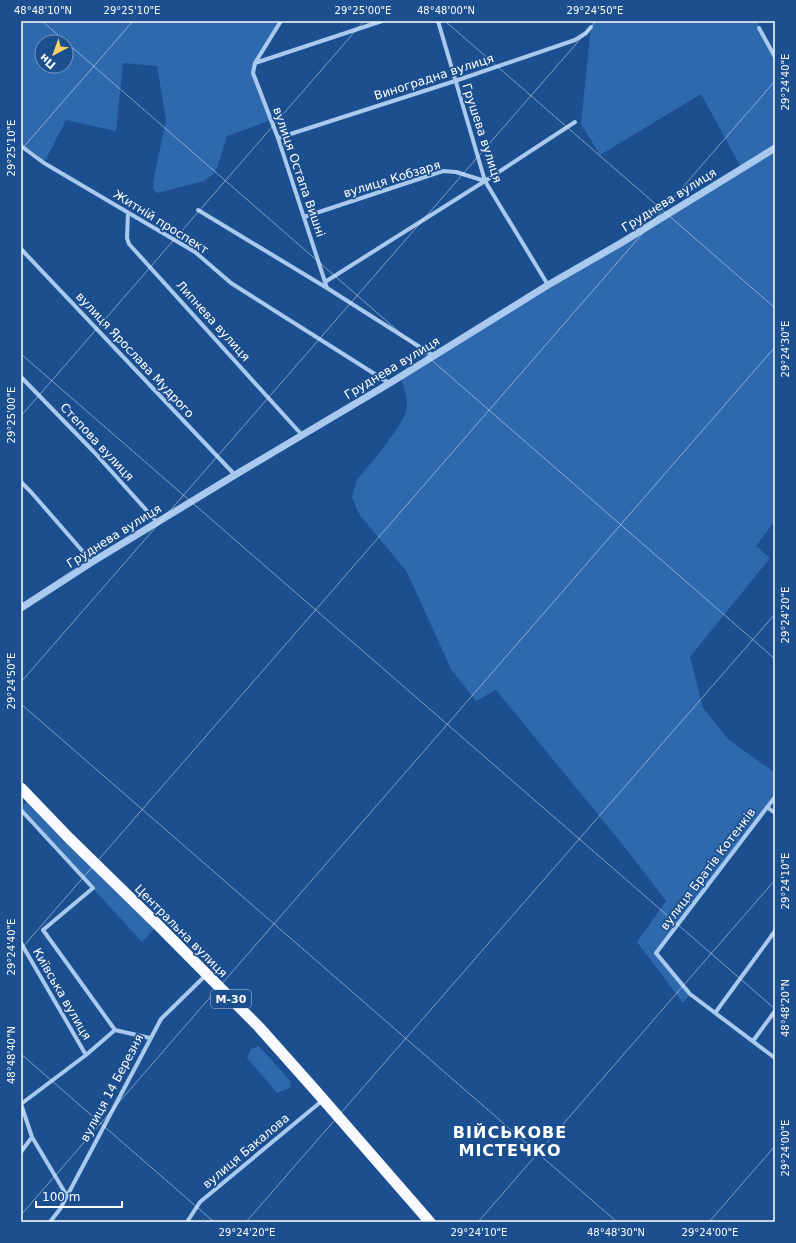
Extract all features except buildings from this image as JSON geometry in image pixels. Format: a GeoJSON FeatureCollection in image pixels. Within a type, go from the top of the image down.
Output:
{"type":"FeatureCollection","features":[{"type":"Feature","properties":{"kind":"highway","name":"Центральна вулиця"},"geometry":{"type":"LineString","coordinates":[[21,788],[69,838],[148,914],[206,975],[259,1027],[430,1222]]}},
{"type":"Feature","properties":{"kind":"street"},"geometry":{"type":"LineString","coordinates":[[255,63],[281,21]]}},
{"type":"Feature","properties":{"kind":"street"},"geometry":{"type":"LineString","coordinates":[[255,63],[382,21]]}},
{"type":"Feature","properties":{"kind":"street","name":"Грушева вулиця"},"geometry":{"type":"LineString","coordinates":[[438,21],[485,181],[548,285]]}},
{"type":"Feature","properties":{"kind":"street","name":"Виноградна вулиця"},"geometry":{"type":"LineString","coordinates":[[278,138],[575,40],[586,34],[592,27]]}},
{"type":"Feature","properties":{"kind":"street"},"geometry":{"type":"LineString","coordinates":[[759,28],[775,57]]}},
{"type":"Feature","properties":{"kind":"street","name":"вулиця Остапа Вишні"},"geometry":{"type":"LineString","coordinates":[[255,63],[253,73],[278,138],[326,288]]}},
{"type":"Feature","properties":{"kind":"street"},"geometry":{"type":"LineString","coordinates":[[325,282],[575,122]]}},
{"type":"Feature","properties":{"kind":"street","name":"Житній проспект"},"geometry":{"type":"LineString","coordinates":[[21,146],[44,163],[195,252],[231,283],[390,384]]}},
{"type":"Feature","properties":{"kind":"street","name":"Груднева вулиця"},"geometry":{"type":"LineString","coordinates":[[21,608],[92,562],[235,475],[390,384],[548,285],[628,239],[775,148]]}},
{"type":"Feature","properties":{"kind":"street","name":"вулиця Кобзаря"},"geometry":{"type":"LineString","coordinates":[[304,217],[443,171],[456,172],[485,181]]}},
{"type":"Feature","properties":{"kind":"street"},"geometry":{"type":"LineString","coordinates":[[198,210],[435,356]]}},
{"type":"Feature","properties":{"kind":"street","name":"Липнева вулиця"},"geometry":{"type":"LineString","coordinates":[[128,213],[129,244],[302,435]]}},
{"type":"Feature","properties":{"kind":"street","name":"вулиця Ярослава Мудрого"},"geometry":{"type":"LineString","coordinates":[[21,249],[235,475]]}},
{"type":"Feature","properties":{"kind":"street","name":"Степова вулиця"},"geometry":{"type":"LineString","coordinates":[[21,377],[94,452],[158,522]]}},
{"type":"Feature","properties":{"kind":"street"},"geometry":{"type":"LineString","coordinates":[[21,482],[92,562]]}},
{"type":"Feature","properties":{"kind":"street","name":"вулиця Братів Котенків"},"geometry":{"type":"LineString","coordinates":[[715,1013],[690,994],[656,953],[775,797]]}},
{"type":"Feature","properties":{"kind":"street"},"geometry":{"type":"LineString","coordinates":[[767,807],[775,813]]}},
{"type":"Feature","properties":{"kind":"street"},"geometry":{"type":"LineString","coordinates":[[21,810],[93,888],[43,930],[115,1030],[150,1038]]}},
{"type":"Feature","properties":{"kind":"street"},"geometry":{"type":"LineString","coordinates":[[775,931],[715,1013],[775,1058]]}},
{"type":"Feature","properties":{"kind":"street","name":"Київська вулиця"},"geometry":{"type":"LineString","coordinates":[[21,943],[86,1055]]}},
{"type":"Feature","properties":{"kind":"street","name":"вулиця 14 Березня"},"geometry":{"type":"LineString","coordinates":[[50,1222],[67,1196],[161,1019],[206,975]]}},
{"type":"Feature","properties":{"kind":"street"},"geometry":{"type":"LineString","coordinates":[[753,1041],[775,1011]]}},
{"type":"Feature","properties":{"kind":"street"},"geometry":{"type":"LineString","coordinates":[[67,1196],[32,1137],[21,1104],[86,1055],[115,1030]]}},
{"type":"Feature","properties":{"kind":"street","name":"вулиця Бакалова"},"geometry":{"type":"LineString","coordinates":[[187,1222],[200,1202],[324,1100]]}},
{"type":"Feature","properties":{"kind":"street"},"geometry":{"type":"LineString","coordinates":[[21,1152],[32,1137]]}},
{"type":"Feature","properties":{"kind":"shaded area"},"geometry":{"type":"Polygon","coordinates":[[[21,21],[275,21],[278,27],[253,67],[271,120],[227,136],[216,171],[204,181],[157,193],[153,189],[153,182],[166,120],[157,66],[123,63],[116,131],[66,120],[44,163],[21,146],[21,21]]]}},
{"type":"Feature","properties":{"kind":"shaded area"},"geometry":{"type":"Polygon","coordinates":[[[594,21],[758,21],[759,28],[775,57],[775,521],[756,546],[770,558],[690,657],[703,708],[728,739],[775,773],[775,797],[656,952],[690,994],[683,1003],[637,942],[666,901],[627,850],[496,690],[476,701],[451,669],[407,572],[359,514],[352,497],[357,480],[400,424],[407,408],[407,400],[401,377],[742,169],[701,94],[600,155],[581,124],[591,27],[594,21]]]}},
{"type":"Feature","properties":{"kind":"shaded area"},"geometry":{"type":"Polygon","coordinates":[[[31,798],[158,925],[142,942],[21,810],[21,807],[31,798]]]}},
{"type":"Feature","properties":{"kind":"shaded area"},"geometry":{"type":"Polygon","coordinates":[[[259,1046],[291,1082],[290,1088],[277,1093],[247,1058],[251,1049],[259,1046]]]}},
{"type":"Feature","properties":{"kind":"district","name":"ВІЙСЬКОВЕ МІСТЕЧКО"},"geometry":{"type":"Point","coordinates":[510,1141]}}]}
